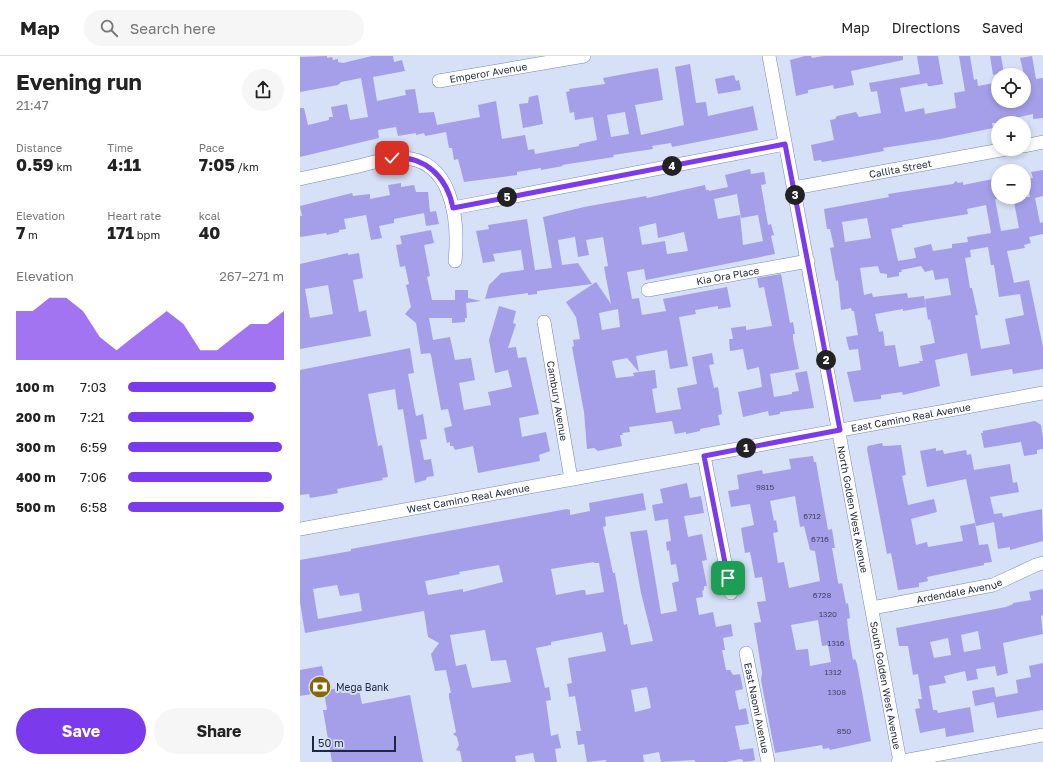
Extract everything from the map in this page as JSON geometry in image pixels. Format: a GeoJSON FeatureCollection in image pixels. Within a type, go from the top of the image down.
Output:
{"type":"FeatureCollection","features":[{"type":"Feature","properties":{"kind":"street","name":"Emperor Avenue"},"geometry":{"type":"LineString","coordinates":[[439,81],[584,56]]}},
{"type":"Feature","properties":{"kind":"street","name":"North Golden West Avenue"},"geometry":{"type":"LineString","coordinates":[[769,56],[872,608]]}},
{"type":"Feature","properties":{"kind":"street"},"geometry":{"type":"LineString","coordinates":[[1031,145],[1043,142]]}},
{"type":"Feature","properties":{"kind":"street"},"geometry":{"type":"LineString","coordinates":[[453,208],[785,144]]}},
{"type":"Feature","properties":{"kind":"street","name":"Callita Street"},"geometry":{"type":"LineString","coordinates":[[794,188],[991,152]]}},
{"type":"Feature","properties":{"kind":"street"},"geometry":{"type":"LineString","coordinates":[[300,179],[392,158],[410,158],[422,162],[430,167],[441,179],[451,195],[457,244],[455,261]]}},
{"type":"Feature","properties":{"kind":"street","name":"Kia Ora Place"},"geometry":{"type":"LineString","coordinates":[[648,290],[808,260]]}},
{"type":"Feature","properties":{"kind":"street","name":"Cambury Avenue"},"geometry":{"type":"LineString","coordinates":[[544,322],[571,479]]}},
{"type":"Feature","properties":{"kind":"street","name":"East Camino Real Avenue"},"geometry":{"type":"LineString","coordinates":[[637,467],[704,456],[1043,392]]}},
{"type":"Feature","properties":{"kind":"street"},"geometry":{"type":"LineString","coordinates":[[704,456],[731,593]]}},
{"type":"Feature","properties":{"kind":"street","name":"West Camino Real Avenue"},"geometry":{"type":"LineString","coordinates":[[300,529],[637,467]]}},
{"type":"Feature","properties":{"kind":"street","name":"Ardendale Avenue"},"geometry":{"type":"LineString","coordinates":[[872,608],[993,585],[1036,565],[1043,564]]}},
{"type":"Feature","properties":{"kind":"street","name":"South Golden West Avenue"},"geometry":{"type":"LineString","coordinates":[[872,608],[899,762]]}},
{"type":"Feature","properties":{"kind":"street","name":"East Naomi Avenue"},"geometry":{"type":"LineString","coordinates":[[746,653],[768,762]]}},
{"type":"Feature","properties":{"kind":"street"},"geometry":{"type":"LineString","coordinates":[[899,762],[1043,735]]}},
{"type":"Feature","properties":{"kind":"building"},"geometry":{"type":"Polygon","coordinates":[[[327,56],[327,58],[332,57],[333,60],[338,59],[338,62],[343,63],[372,56],[393,56],[394,62],[402,60],[405,71],[373,77],[377,101],[406,95],[405,90],[415,89],[419,113],[434,112],[437,125],[480,117],[478,105],[496,101],[502,139],[525,135],[528,150],[534,149],[535,154],[579,146],[579,144],[597,140],[593,117],[575,120],[574,112],[570,113],[566,92],[570,91],[569,89],[605,84],[603,78],[658,68],[663,100],[635,105],[641,135],[684,125],[675,67],[690,64],[696,103],[706,102],[708,116],[753,106],[758,130],[672,147],[671,143],[652,146],[653,149],[613,155],[614,157],[562,165],[563,166],[541,170],[541,168],[517,172],[517,175],[464,182],[458,159],[454,160],[452,148],[449,148],[446,132],[425,136],[424,133],[416,135],[416,133],[398,136],[396,127],[378,130],[379,138],[300,157],[300,108],[304,108],[308,125],[329,120],[329,117],[333,117],[331,107],[347,104],[350,120],[368,117],[361,78],[341,82],[338,85],[300,92],[300,57],[327,56]],[[625,112],[607,115],[611,137],[629,134],[625,112]]]}},
{"type":"Feature","properties":{"kind":"building"},"geometry":{"type":"Polygon","coordinates":[[[811,56],[812,58],[823,56],[903,56],[903,60],[851,71],[854,85],[834,89],[833,85],[808,90],[808,93],[796,96],[790,60],[811,56]]]}},
{"type":"Feature","properties":{"kind":"building"},"geometry":{"type":"Polygon","coordinates":[[[917,56],[938,56],[943,84],[928,86],[927,83],[900,88],[905,112],[924,108],[925,114],[956,108],[954,93],[965,91],[959,56],[970,56],[974,80],[977,79],[978,86],[991,84],[991,108],[1031,108],[1031,68],[1022,68],[1020,58],[1032,56],[1036,79],[1043,78],[1043,118],[1033,119],[1033,114],[1024,116],[991,116],[991,128],[940,139],[883,148],[884,151],[822,162],[821,160],[814,161],[811,145],[834,140],[830,120],[835,119],[837,116],[856,112],[859,117],[881,113],[877,91],[871,92],[869,83],[920,74],[917,56]]]}},
{"type":"Feature","properties":{"kind":"building"},"geometry":{"type":"Polygon","coordinates":[[[990,56],[1001,56],[1003,68],[992,68],[990,56]]]}},
{"type":"Feature","properties":{"kind":"building"},"geometry":{"type":"Polygon","coordinates":[[[734,75],[736,81],[739,80],[741,90],[718,94],[715,79],[734,75]]]}},
{"type":"Feature","properties":{"kind":"building"},"geometry":{"type":"Polygon","coordinates":[[[538,95],[543,124],[523,128],[519,104],[528,103],[529,97],[538,95]]]}},
{"type":"Feature","properties":{"kind":"building"},"geometry":{"type":"Polygon","coordinates":[[[750,169],[751,174],[764,172],[766,184],[761,185],[768,225],[771,224],[774,235],[771,236],[775,254],[646,280],[644,269],[627,272],[632,299],[639,298],[642,315],[666,311],[663,299],[727,287],[731,307],[718,309],[718,306],[695,310],[696,314],[679,317],[688,366],[670,369],[667,350],[636,356],[639,372],[655,370],[657,388],[652,389],[656,413],[681,409],[677,388],[697,384],[692,357],[712,353],[714,364],[709,365],[714,388],[718,387],[722,414],[718,415],[720,425],[700,429],[700,431],[686,434],[686,432],[675,434],[672,421],[629,427],[630,432],[622,433],[623,435],[620,435],[622,446],[598,451],[594,448],[587,449],[584,412],[572,347],[574,346],[573,340],[580,339],[576,317],[566,302],[596,282],[611,304],[604,267],[608,266],[603,237],[586,240],[589,255],[578,257],[575,237],[558,240],[562,265],[578,263],[592,284],[537,291],[537,294],[528,295],[528,293],[485,299],[489,285],[501,273],[524,270],[521,250],[493,254],[495,261],[483,263],[476,231],[489,229],[488,225],[527,219],[535,270],[552,268],[543,217],[584,207],[646,196],[647,198],[705,185],[706,190],[709,191],[728,187],[725,175],[750,169]],[[737,194],[714,199],[718,219],[740,215],[743,245],[763,241],[758,215],[741,218],[737,194]],[[656,223],[639,227],[642,245],[665,241],[667,254],[688,251],[684,232],[658,238],[656,223]],[[618,309],[599,313],[602,330],[620,327],[618,309]],[[627,358],[612,361],[616,378],[634,376],[633,373],[639,372],[627,358]]]}},
{"type":"Feature","properties":{"kind":"building"},"geometry":{"type":"Polygon","coordinates":[[[1043,170],[1043,196],[1035,198],[1040,223],[1043,222],[1043,234],[1029,237],[1031,243],[1024,245],[1025,248],[1007,251],[1014,283],[1029,280],[1043,347],[1043,369],[1013,374],[1012,369],[971,376],[967,353],[935,360],[940,386],[903,395],[902,392],[881,395],[881,399],[854,402],[847,372],[861,370],[858,349],[849,350],[846,337],[858,335],[854,311],[852,311],[851,308],[841,310],[838,280],[836,281],[830,248],[834,247],[830,229],[827,229],[824,209],[889,197],[888,194],[953,184],[956,181],[958,183],[963,182],[963,185],[991,179],[991,204],[996,204],[1001,231],[1019,228],[1014,204],[1031,204],[1031,178],[1033,178],[1031,172],[1043,170]],[[986,205],[967,209],[968,214],[902,225],[903,227],[891,229],[898,261],[916,258],[914,248],[931,244],[933,251],[952,248],[952,244],[968,242],[967,237],[991,233],[986,205]],[[867,218],[842,222],[845,242],[871,238],[867,218]],[[988,247],[970,250],[971,257],[965,258],[970,288],[972,288],[978,315],[975,315],[981,349],[1010,344],[1005,319],[1024,315],[1020,294],[999,297],[994,265],[991,265],[988,247]],[[878,266],[860,268],[864,295],[872,293],[873,297],[907,293],[908,298],[924,296],[926,307],[875,314],[879,332],[883,331],[885,346],[895,345],[899,367],[920,363],[919,361],[923,361],[920,346],[935,343],[930,319],[928,320],[925,299],[951,295],[948,278],[935,280],[933,270],[925,272],[921,266],[901,270],[902,272],[899,272],[899,276],[887,278],[887,274],[880,273],[878,266]]]}},
{"type":"Feature","properties":{"kind":"building"},"geometry":{"type":"Polygon","coordinates":[[[401,183],[401,187],[414,185],[416,192],[428,192],[430,212],[436,211],[439,224],[426,226],[424,213],[394,219],[394,223],[379,226],[382,238],[371,240],[366,215],[344,219],[346,229],[339,230],[339,232],[327,235],[326,233],[300,237],[300,216],[302,216],[300,206],[352,193],[353,196],[370,194],[370,199],[390,195],[388,185],[401,183]]]}},
{"type":"Feature","properties":{"kind":"building"},"geometry":{"type":"Polygon","coordinates":[[[431,230],[434,243],[424,245],[430,276],[427,277],[432,300],[455,300],[455,290],[468,290],[468,298],[481,301],[466,303],[467,318],[465,318],[465,322],[452,323],[452,318],[429,318],[433,340],[450,337],[455,360],[471,358],[475,380],[459,383],[464,410],[491,405],[488,392],[512,387],[508,370],[495,373],[489,340],[499,306],[516,311],[513,323],[516,324],[508,348],[516,347],[518,358],[526,357],[539,414],[519,418],[522,437],[546,432],[550,451],[539,455],[540,461],[478,473],[473,446],[455,450],[453,446],[450,446],[450,442],[447,443],[444,428],[452,426],[448,409],[441,410],[431,355],[430,353],[421,354],[416,323],[405,314],[411,307],[406,285],[409,284],[405,266],[400,267],[396,245],[402,244],[400,236],[431,230]]]}},
{"type":"Feature","properties":{"kind":"building"},"geometry":{"type":"Polygon","coordinates":[[[348,253],[348,255],[359,253],[363,278],[353,280],[359,312],[366,310],[371,336],[300,349],[300,264],[348,253]],[[328,285],[305,289],[310,318],[333,314],[328,285]]]}},
{"type":"Feature","properties":{"kind":"building"},"geometry":{"type":"Polygon","coordinates":[[[781,274],[790,323],[793,322],[795,334],[793,334],[793,339],[799,369],[770,374],[774,397],[792,394],[792,392],[799,391],[795,373],[807,371],[814,408],[780,412],[780,414],[769,416],[768,411],[743,417],[738,392],[762,387],[759,367],[747,370],[743,349],[730,351],[729,339],[733,339],[731,328],[746,326],[746,330],[772,326],[764,287],[759,288],[757,278],[781,274]]]}},
{"type":"Feature","properties":{"kind":"building"},"geometry":{"type":"Polygon","coordinates":[[[410,348],[414,373],[408,374],[416,416],[423,414],[427,439],[420,440],[424,460],[431,459],[434,476],[427,477],[426,480],[415,483],[403,409],[398,410],[395,389],[368,394],[378,446],[382,445],[388,477],[382,478],[383,480],[337,489],[338,493],[310,498],[309,494],[300,495],[300,370],[410,348]]]}},
{"type":"Feature","properties":{"kind":"building"},"geometry":{"type":"Polygon","coordinates":[[[1035,421],[1041,425],[1043,438],[1043,449],[1037,450],[1037,454],[1024,456],[1021,442],[984,448],[981,433],[983,433],[983,431],[1035,421]]]}},
{"type":"Feature","properties":{"kind":"building"},"geometry":{"type":"Polygon","coordinates":[[[882,443],[883,446],[901,445],[906,475],[902,476],[908,505],[934,499],[937,512],[911,519],[916,545],[927,542],[928,547],[963,541],[960,526],[975,523],[979,545],[988,544],[992,562],[927,577],[928,581],[919,583],[919,587],[898,590],[891,553],[887,554],[867,449],[868,446],[882,443]]]}},
{"type":"Feature","properties":{"kind":"building"},"geometry":{"type":"Polygon","coordinates":[[[936,448],[936,451],[943,450],[944,454],[966,450],[967,455],[971,454],[974,470],[1010,464],[1013,483],[1017,482],[1019,492],[990,497],[994,514],[1002,513],[1003,517],[1042,509],[1043,541],[1010,550],[1010,547],[998,549],[994,522],[976,526],[966,479],[927,487],[920,451],[936,448]]]}},
{"type":"Feature","properties":{"kind":"building"},"geometry":{"type":"Polygon","coordinates":[[[813,456],[814,462],[816,462],[828,530],[832,529],[835,548],[832,548],[838,582],[839,584],[842,583],[846,604],[848,603],[850,618],[847,619],[849,637],[853,660],[855,659],[857,664],[871,741],[830,750],[829,748],[823,749],[822,745],[775,753],[761,680],[762,673],[754,623],[761,622],[757,602],[766,601],[762,577],[755,578],[750,552],[745,553],[741,528],[754,525],[750,504],[731,507],[728,491],[739,489],[737,475],[762,470],[763,474],[791,469],[789,459],[813,456]],[[795,496],[770,501],[778,532],[773,533],[778,563],[784,562],[789,588],[820,581],[815,551],[810,550],[804,526],[800,527],[795,496]],[[818,620],[791,625],[796,650],[808,649],[810,666],[831,662],[828,645],[822,646],[818,620]]]}},
{"type":"Feature","properties":{"kind":"building"},"geometry":{"type":"Polygon","coordinates":[[[687,483],[690,498],[701,496],[704,513],[684,516],[688,537],[702,534],[707,560],[702,561],[707,586],[704,586],[704,590],[702,591],[703,597],[696,598],[699,615],[713,612],[716,627],[731,624],[733,636],[723,638],[725,650],[722,650],[726,670],[730,670],[733,675],[740,674],[743,689],[735,691],[739,710],[746,708],[749,724],[735,726],[740,750],[753,748],[755,760],[743,762],[743,760],[740,759],[726,762],[695,762],[695,760],[661,762],[659,752],[643,755],[644,762],[606,762],[606,760],[587,762],[584,744],[578,745],[576,731],[581,731],[575,696],[569,697],[567,684],[572,683],[568,658],[606,651],[602,632],[551,642],[551,645],[536,648],[545,688],[549,687],[551,700],[546,701],[551,736],[558,734],[561,748],[555,749],[557,762],[535,762],[533,753],[515,756],[516,762],[462,762],[460,751],[456,750],[459,745],[457,737],[453,734],[456,732],[449,697],[449,693],[451,693],[446,670],[435,671],[431,654],[439,643],[428,637],[424,611],[305,633],[300,602],[300,560],[351,551],[351,549],[567,509],[570,510],[570,515],[590,511],[589,503],[643,493],[646,510],[605,517],[606,526],[603,527],[613,573],[615,573],[624,625],[627,624],[631,645],[653,641],[641,593],[630,532],[647,530],[661,614],[677,611],[672,583],[679,581],[676,564],[671,565],[669,550],[667,551],[666,542],[671,541],[668,519],[655,521],[652,505],[663,503],[660,489],[687,483]],[[594,562],[551,569],[556,595],[582,590],[585,590],[586,595],[604,592],[599,563],[594,562]],[[499,565],[459,572],[460,574],[425,581],[428,595],[463,589],[463,592],[503,582],[499,565]],[[337,585],[313,589],[318,619],[362,611],[359,593],[340,596],[337,585]],[[485,630],[450,635],[456,666],[466,664],[472,688],[511,682],[506,660],[491,661],[485,630]],[[647,687],[631,690],[635,712],[651,708],[647,687]]]}},
{"type":"Feature","properties":{"kind":"building"},"geometry":{"type":"Polygon","coordinates":[[[1043,589],[1043,615],[1041,616],[1043,634],[1003,643],[1008,673],[997,676],[995,666],[976,669],[978,679],[967,681],[965,671],[944,676],[946,683],[929,686],[933,710],[937,710],[938,713],[970,707],[974,732],[946,737],[945,728],[920,733],[915,709],[920,708],[918,699],[922,699],[918,674],[913,675],[908,646],[899,646],[896,628],[1006,607],[1013,603],[1031,600],[1029,592],[1043,589]],[[978,631],[961,635],[964,652],[981,649],[978,631]],[[948,638],[930,642],[934,658],[951,655],[948,638]]]}},
{"type":"Feature","properties":{"kind":"building"},"geometry":{"type":"Polygon","coordinates":[[[1043,663],[1043,710],[997,718],[994,702],[975,706],[972,691],[994,687],[996,697],[1018,693],[1016,680],[1031,677],[1029,666],[1043,663]]]}},
{"type":"Feature","properties":{"kind":"building"},"geometry":{"type":"Polygon","coordinates":[[[322,666],[327,690],[358,685],[362,704],[410,695],[423,762],[332,762],[323,710],[327,710],[324,692],[300,696],[300,670],[322,666]]]}},
{"type":"Feature","properties":{"kind":"place","name":"Mega Bank"},"geometry":{"type":"Point","coordinates":[320,687]}},
{"type":"Feature","properties":{"kind":"route"},"geometry":{"type":"LineString","coordinates":[[392,158],[410,158],[422,162],[430,167],[447,187],[451,195],[453,208],[785,144],[840,430],[704,456],[708,470],[728,578]]}}]}
